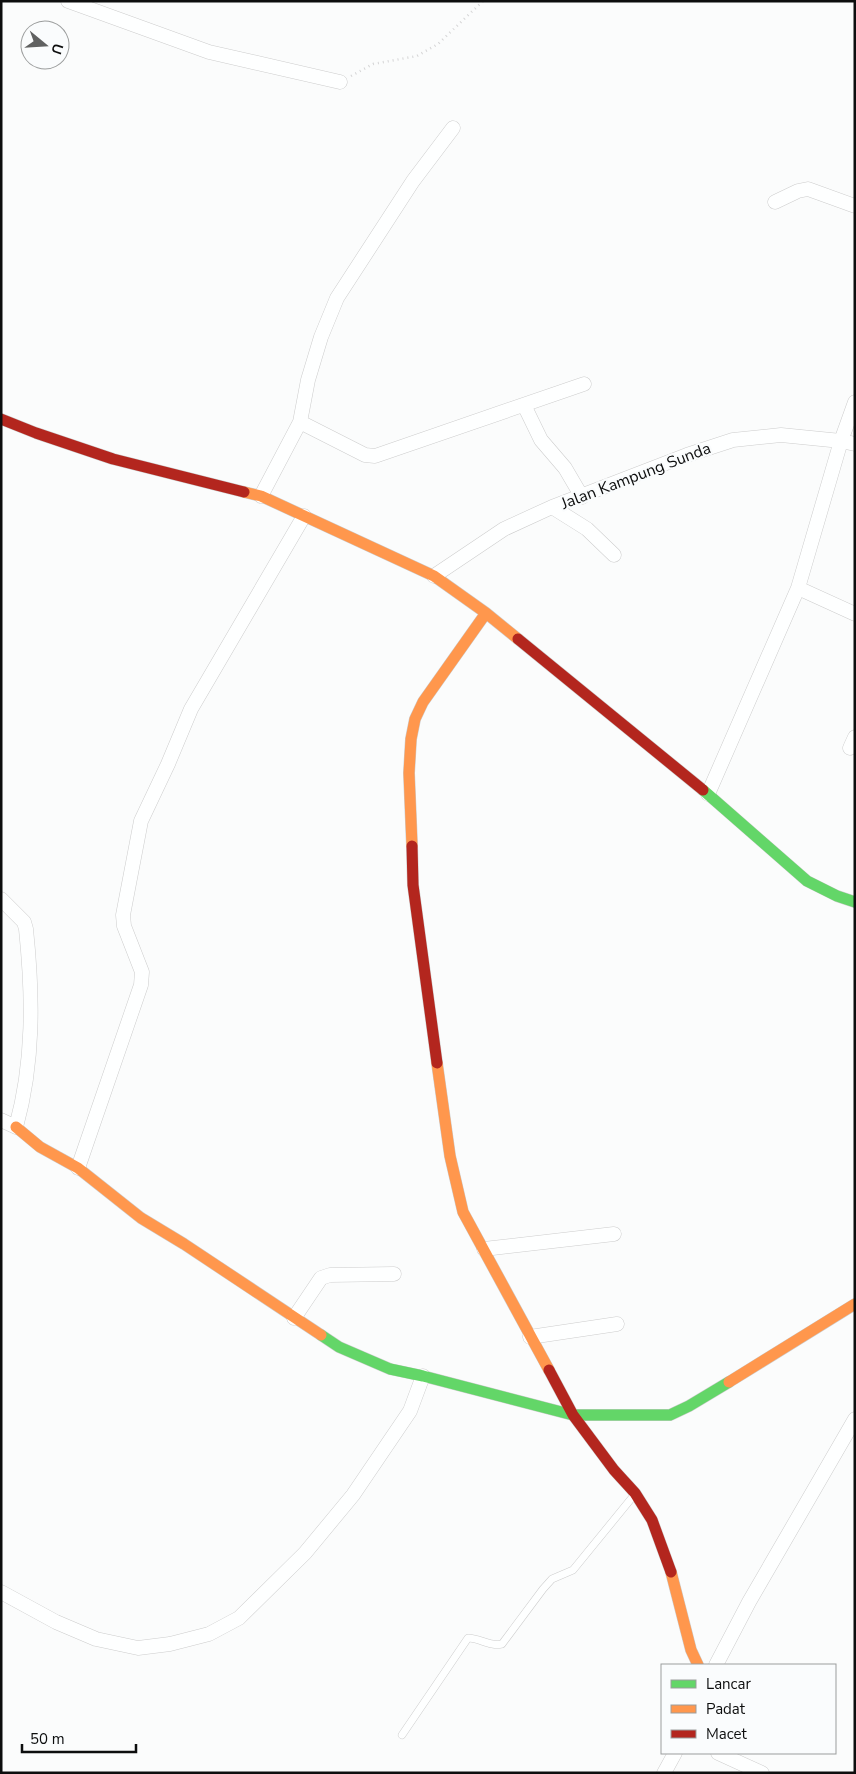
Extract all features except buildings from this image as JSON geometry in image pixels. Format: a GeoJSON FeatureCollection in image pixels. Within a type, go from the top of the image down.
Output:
{"type":"FeatureCollection","features":[{"type":"Feature","properties":{"kind":"street"},"geometry":{"type":"LineString","coordinates":[[68,1],[98,6],[210,52],[340,82]]}},
{"type":"Feature","properties":{"kind":"street"},"geometry":{"type":"LineString","coordinates":[[261,496],[300,422],[308,380],[321,338],[337,298],[413,181],[453,128]]}},
{"type":"Feature","properties":{"kind":"street"},"geometry":{"type":"LineString","coordinates":[[775,202],[798,191],[808,189],[855,206]]}},
{"type":"Feature","properties":{"kind":"street"},"geometry":{"type":"LineString","coordinates":[[300,422],[365,456],[375,456],[584,384]]}},
{"type":"Feature","properties":{"kind":"street"},"geometry":{"type":"LineString","coordinates":[[708,794],[798,588],[848,442],[855,402]]}},
{"type":"Feature","properties":{"kind":"street"},"geometry":{"type":"LineString","coordinates":[[524,405],[541,440],[565,468],[582,497]]}},
{"type":"Feature","properties":{"kind":"street"},"geometry":{"type":"LineString","coordinates":[[1,419],[113,459],[261,496],[434,576],[486,613],[708,794],[807,881],[837,896],[855,902]]}},
{"type":"Feature","properties":{"kind":"street","name":"Jalan Kampung Sunda"},"geometry":{"type":"LineString","coordinates":[[434,576],[504,528],[552,507],[687,455],[733,440],[781,436],[848,442]]}},
{"type":"Feature","properties":{"kind":"street"},"geometry":{"type":"LineString","coordinates":[[552,507],[587,529],[614,555]]}},
{"type":"Feature","properties":{"kind":"street"},"geometry":{"type":"LineString","coordinates":[[78,1168],[140,985],[142,972],[124,926],[122,915],[141,821],[192,709],[304,516]]}},
{"type":"Feature","properties":{"kind":"street"},"geometry":{"type":"LineString","coordinates":[[798,588],[855,614]]}},
{"type":"Feature","properties":{"kind":"street"},"geometry":{"type":"LineString","coordinates":[[486,613],[423,702],[415,720],[411,739],[409,773],[413,885],[450,1156],[463,1212],[573,1415],[614,1470],[635,1493],[652,1520],[674,1580],[691,1650],[698,1664]]}},
{"type":"Feature","properties":{"kind":"street"},"geometry":{"type":"LineString","coordinates":[[1,900],[24,922],[29,960],[32,1008],[29,1056],[24,1100],[16,1127]]}},
{"type":"Feature","properties":{"kind":"street"},"geometry":{"type":"LineString","coordinates":[[1,1120],[16,1127],[40,1147],[78,1168],[141,1218],[184,1244],[339,1347],[390,1369],[573,1415],[670,1415],[690,1406],[855,1304]]}},
{"type":"Feature","properties":{"kind":"street"},"geometry":{"type":"LineString","coordinates":[[484,1249],[614,1234]]}},
{"type":"Feature","properties":{"kind":"street"},"geometry":{"type":"LineString","coordinates":[[294,1318],[321,1278],[330,1275],[394,1274]]}},
{"type":"Feature","properties":{"kind":"street"},"geometry":{"type":"LineString","coordinates":[[530,1337],[617,1324]]}},
{"type":"Feature","properties":{"kind":"street"},"geometry":{"type":"LineString","coordinates":[[1,1592],[56,1622],[96,1639],[138,1648],[170,1644],[209,1634],[239,1618],[305,1553],[347,1502],[391,1442],[410,1411],[423,1376]]}},
{"type":"Feature","properties":{"kind":"street"},"geometry":{"type":"LineString","coordinates":[[717,1664],[748,1602],[855,1419]]}},
{"type":"Feature","properties":{"kind":"street"},"geometry":{"type":"LineString","coordinates":[[664,1773],[674,1754]]}},
{"type":"Feature","properties":{"kind":"street"},"geometry":{"type":"LineString","coordinates":[[720,1754],[762,1773]]}},
{"type":"Feature","properties":{"kind":"lane"},"geometry":{"type":"LineString","coordinates":[[402,1735],[468,1638],[475,1638],[495,1646],[502,1644],[543,1589],[552,1579],[573,1570],[635,1493]]}},
{"type":"Feature","properties":{"kind":"path"},"geometry":{"type":"LineString","coordinates":[[340,82],[373,64],[417,56],[438,44],[483,1]]}},
{"type":"Feature","properties":{"kind":"traffic: fast"},"geometry":{"type":"LineString","coordinates":[[703,790],[807,881],[837,896],[855,902]]}},
{"type":"Feature","properties":{"kind":"traffic: fast"},"geometry":{"type":"LineString","coordinates":[[321,1335],[339,1347],[390,1369],[573,1415],[670,1415],[729,1382]]}},
{"type":"Feature","properties":{"kind":"traffic: slow"},"geometry":{"type":"LineString","coordinates":[[244,492],[261,496],[434,576],[486,613],[518,639]]}},
{"type":"Feature","properties":{"kind":"traffic: slow"},"geometry":{"type":"LineString","coordinates":[[412,846],[409,773],[411,739],[415,719],[423,702],[486,613]]}},
{"type":"Feature","properties":{"kind":"traffic: slow"},"geometry":{"type":"LineString","coordinates":[[437,1063],[450,1156],[463,1212],[549,1370]]}},
{"type":"Feature","properties":{"kind":"traffic: slow"},"geometry":{"type":"LineString","coordinates":[[16,1127],[40,1147],[78,1168],[141,1218],[184,1244],[321,1335]]}},
{"type":"Feature","properties":{"kind":"traffic: slow"},"geometry":{"type":"LineString","coordinates":[[729,1382],[855,1304]]}},
{"type":"Feature","properties":{"kind":"traffic: slow"},"geometry":{"type":"LineString","coordinates":[[671,1572],[691,1650],[698,1664]]}},
{"type":"Feature","properties":{"kind":"traffic: jam"},"geometry":{"type":"LineString","coordinates":[[1,419],[113,459],[244,492]]}},
{"type":"Feature","properties":{"kind":"traffic: jam"},"geometry":{"type":"LineString","coordinates":[[518,639],[703,790]]}},
{"type":"Feature","properties":{"kind":"traffic: jam"},"geometry":{"type":"LineString","coordinates":[[412,846],[413,885],[437,1063]]}},
{"type":"Feature","properties":{"kind":"traffic: jam"},"geometry":{"type":"LineString","coordinates":[[549,1370],[573,1415],[614,1470],[635,1493],[652,1520],[671,1572]]}}]}
